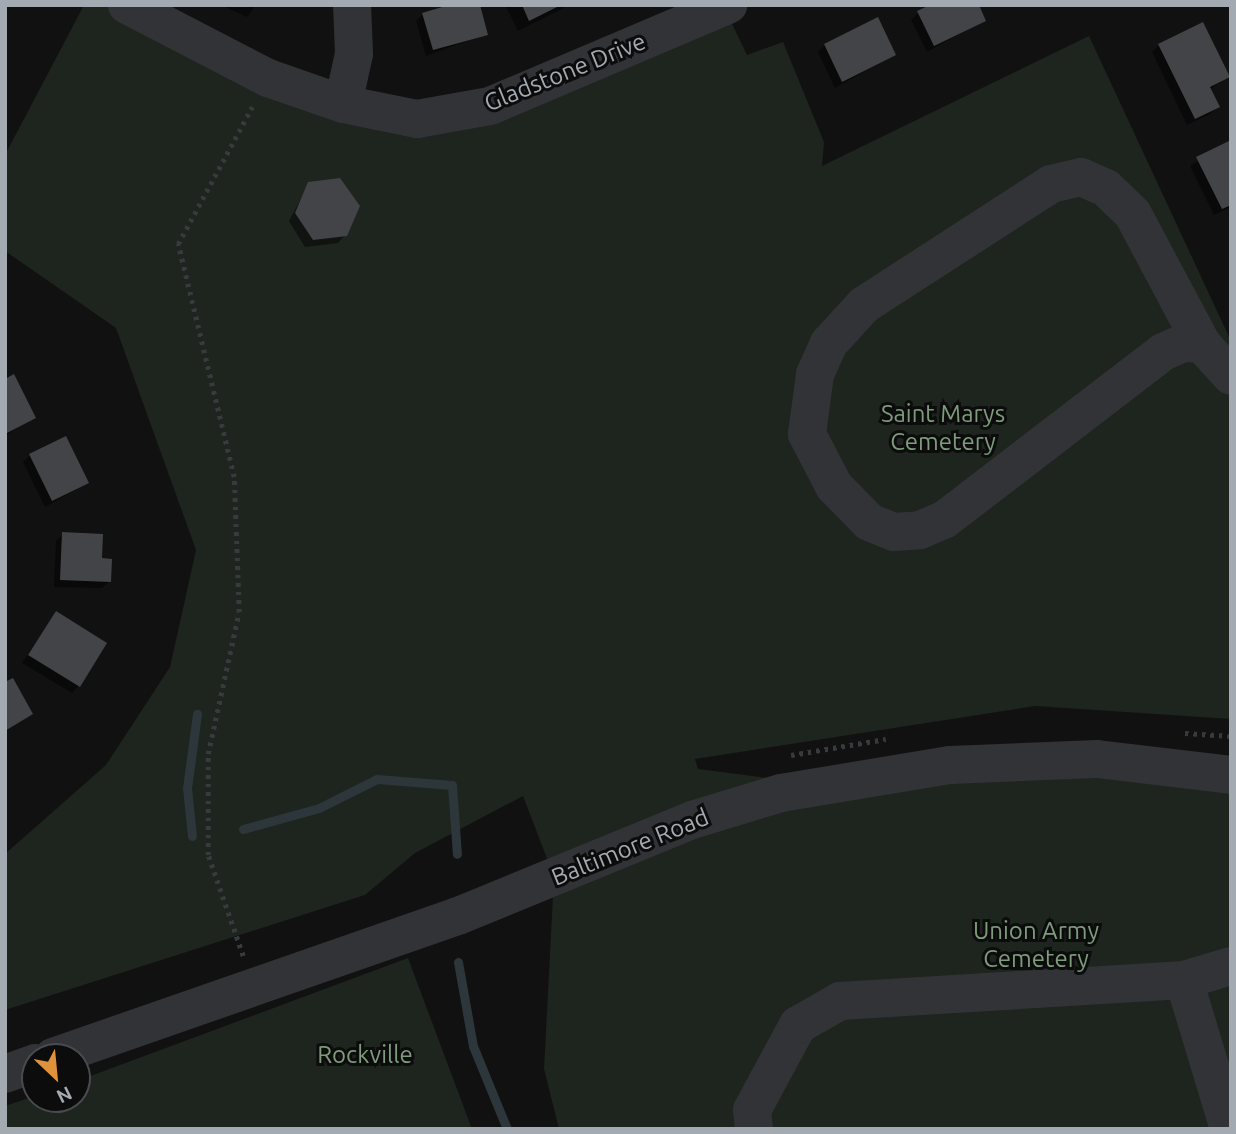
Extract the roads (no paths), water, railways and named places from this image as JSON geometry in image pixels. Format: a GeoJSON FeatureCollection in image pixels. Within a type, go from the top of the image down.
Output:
{"type":"FeatureCollection","features":[{"type":"Feature","properties":{"kind":"street","name":"Gladstone Drive"},"geometry":{"type":"LineString","coordinates":[[127,5],[268,78],[343,104],[417,119],[490,106],[729,5]]}},
{"type":"Feature","properties":{"kind":"street"},"geometry":{"type":"LineString","coordinates":[[343,104],[354,54],[352,5]]}},
{"type":"Feature","properties":{"kind":"street"},"geometry":{"type":"LineString","coordinates":[[1202,344],[1183,343],[1163,352],[944,520],[920,530],[894,532],[869,522],[834,486],[807,434],[815,374],[829,343],[864,305],[1051,184],[1081,177],[1106,188],[1133,214],[1202,344],[1231,376]]}},
{"type":"Feature","properties":{"kind":"street","name":"Baltimore Road"},"geometry":{"type":"LineString","coordinates":[[91,1044],[458,916],[692,820],[781,793],[950,765],[1097,759],[1231,775]]}},
{"type":"Feature","properties":{"kind":"street"},"geometry":{"type":"LineString","coordinates":[[754,1129],[752,1110],[798,1025],[840,1001],[1184,980],[1231,966]]}},
{"type":"Feature","properties":{"kind":"street"},"geometry":{"type":"LineString","coordinates":[[1184,980],[1229,1129]]}},
{"type":"Feature","properties":{"kind":"waterway"},"geometry":{"type":"LineString","coordinates":[[192,836],[187,788],[197,714]]}},
{"type":"Feature","properties":{"kind":"waterway"},"geometry":{"type":"LineString","coordinates":[[243,829],[319,808],[377,779],[452,785],[457,854]]}},
{"type":"Feature","properties":{"kind":"waterway"},"geometry":{"type":"LineString","coordinates":[[458,962],[473,1046],[507,1129]]}},
{"type":"Feature","properties":{"kind":"park label","name":"Saint Marys Cemetery"},"geometry":{"type":"Point","coordinates":[943,428]}},
{"type":"Feature","properties":{"kind":"park label","name":"Union Army Cemetery"},"geometry":{"type":"Point","coordinates":[1036,945]}},
{"type":"Feature","properties":{"kind":"park label","name":"Rockville"},"geometry":{"type":"Point","coordinates":[365,1055]}}]}
